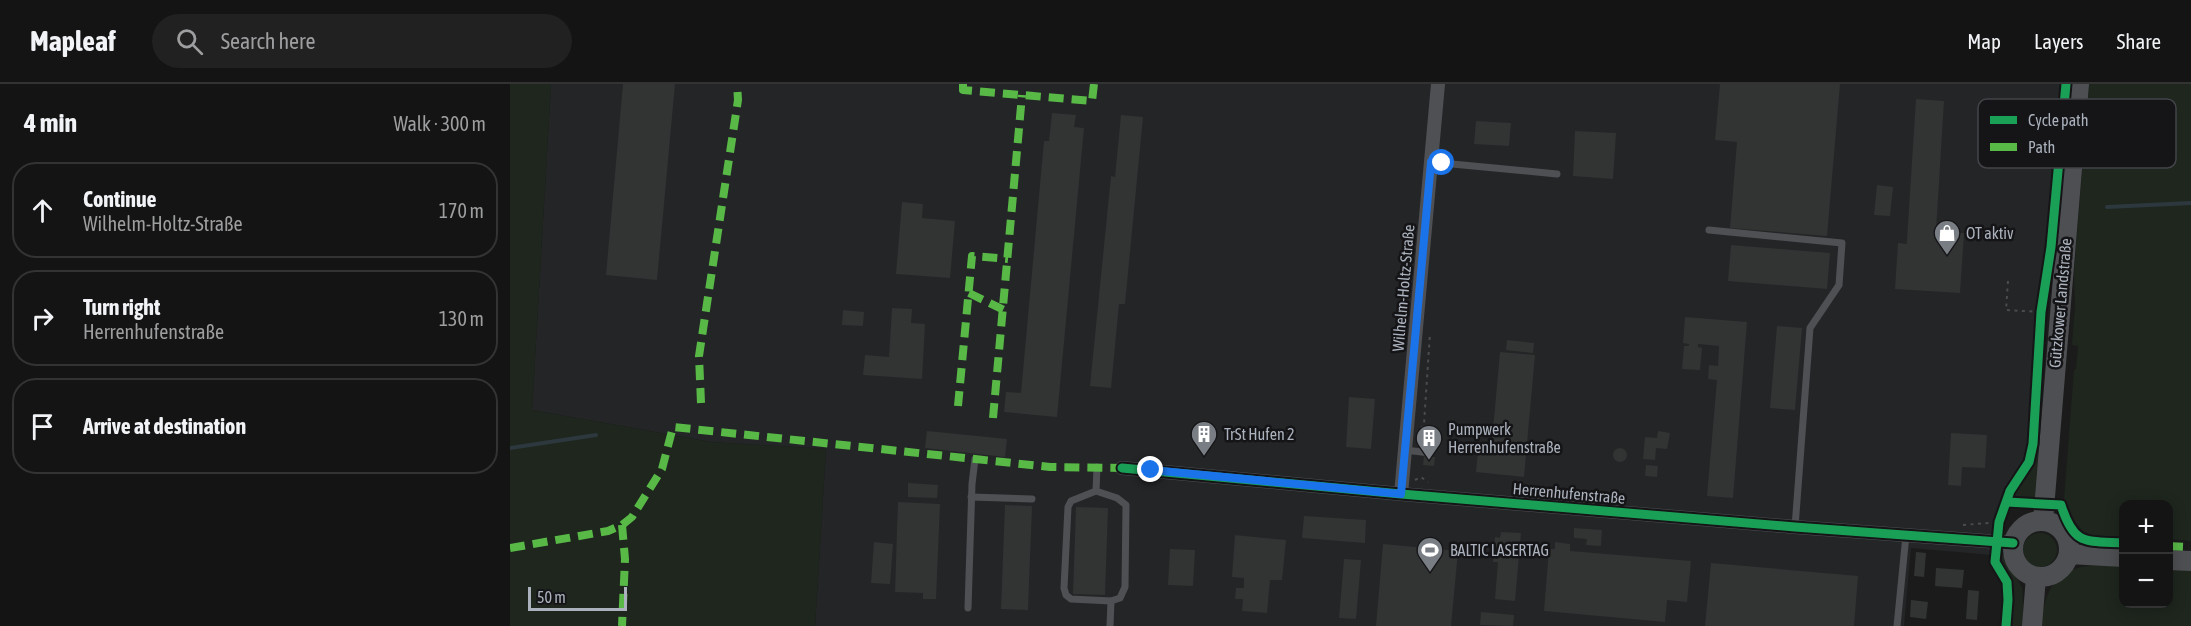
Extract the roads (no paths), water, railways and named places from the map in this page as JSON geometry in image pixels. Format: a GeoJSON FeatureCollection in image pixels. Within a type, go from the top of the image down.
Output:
{"type":"FeatureCollection","features":[{"type":"Feature","properties":{"kind":"main road","name":"Gützkower Landstraße"},"geometry":{"type":"LineString","coordinates":[[2078,99],[2079,84]]}},
{"type":"Feature","properties":{"kind":"main road","name":"Gützkower Landstraße"},"geometry":{"type":"LineString","coordinates":[[2043,521],[2072,168]]}},
{"type":"Feature","properties":{"kind":"main road"},"geometry":{"type":"LineString","coordinates":[[2043,521],[2063,532],[2067,538],[2069,554],[2063,567],[2044,578],[2029,575],[2017,565],[2013,550],[2013,543],[2024,527],[2043,521]]}},
{"type":"Feature","properties":{"kind":"main road"},"geometry":{"type":"LineString","coordinates":[[2069,554],[2119,557]]}},
{"type":"Feature","properties":{"kind":"main road"},"geometry":{"type":"LineString","coordinates":[[2173,560],[2191,561]]}},
{"type":"Feature","properties":{"kind":"main road"},"geometry":{"type":"LineString","coordinates":[[2032,626],[2036,577]]}},
{"type":"Feature","properties":{"kind":"street","name":"Wilhelm-Holtz-Straße"},"geometry":{"type":"LineString","coordinates":[[1401,494],[1438,84]]}},
{"type":"Feature","properties":{"kind":"street","name":"Herrenhufenstraße"},"geometry":{"type":"LineString","coordinates":[[1122,468],[1401,494],[2013,543]]}},
{"type":"Feature","properties":{"kind":"lane"},"geometry":{"type":"LineString","coordinates":[[1431,162],[1557,174]]}},
{"type":"Feature","properties":{"kind":"lane"},"geometry":{"type":"LineString","coordinates":[[1709,231],[1842,243],[1839,285],[1810,328],[1795,527]]}},
{"type":"Feature","properties":{"kind":"lane"},"geometry":{"type":"LineString","coordinates":[[1405,450],[1430,453]]}},
{"type":"Feature","properties":{"kind":"lane"},"geometry":{"type":"LineString","coordinates":[[968,608],[971,497],[975,459]]}},
{"type":"Feature","properties":{"kind":"lane"},"geometry":{"type":"LineString","coordinates":[[1096,491],[1097,467]]}},
{"type":"Feature","properties":{"kind":"lane"},"geometry":{"type":"LineString","coordinates":[[1096,491],[1116,498],[1126,505],[1125,587],[1119,598],[1111,601],[1071,599],[1066,595],[1064,588],[1068,507],[1071,501],[1096,491]]}},
{"type":"Feature","properties":{"kind":"lane"},"geometry":{"type":"LineString","coordinates":[[971,497],[1032,498]]}},
{"type":"Feature","properties":{"kind":"lane"},"geometry":{"type":"LineString","coordinates":[[1898,626],[1906,535]]}},
{"type":"Feature","properties":{"kind":"lane"},"geometry":{"type":"LineString","coordinates":[[1110,626],[1111,601]]}},
{"type":"Feature","properties":{"kind":"waterway"},"geometry":{"type":"LineString","coordinates":[[2107,207],[2191,203]]}},
{"type":"Feature","properties":{"kind":"waterway"},"geometry":{"type":"LineString","coordinates":[[510,448],[596,435]]}},
{"type":"Feature","properties":{"kind":"place","name":"OT aktiv"},"geometry":{"type":"Point","coordinates":[1947,256]}},
{"type":"Feature","properties":{"kind":"place","name":"TrSt Hufen 2"},"geometry":{"type":"Point","coordinates":[1204,457]}},
{"type":"Feature","properties":{"kind":"place","name":"Pumpwerk Herrenhufenstraße"},"geometry":{"type":"Point","coordinates":[1429,461]}},
{"type":"Feature","properties":{"kind":"place","name":"BALTIC LASERTAG"},"geometry":{"type":"Point","coordinates":[1430,573]}}]}
